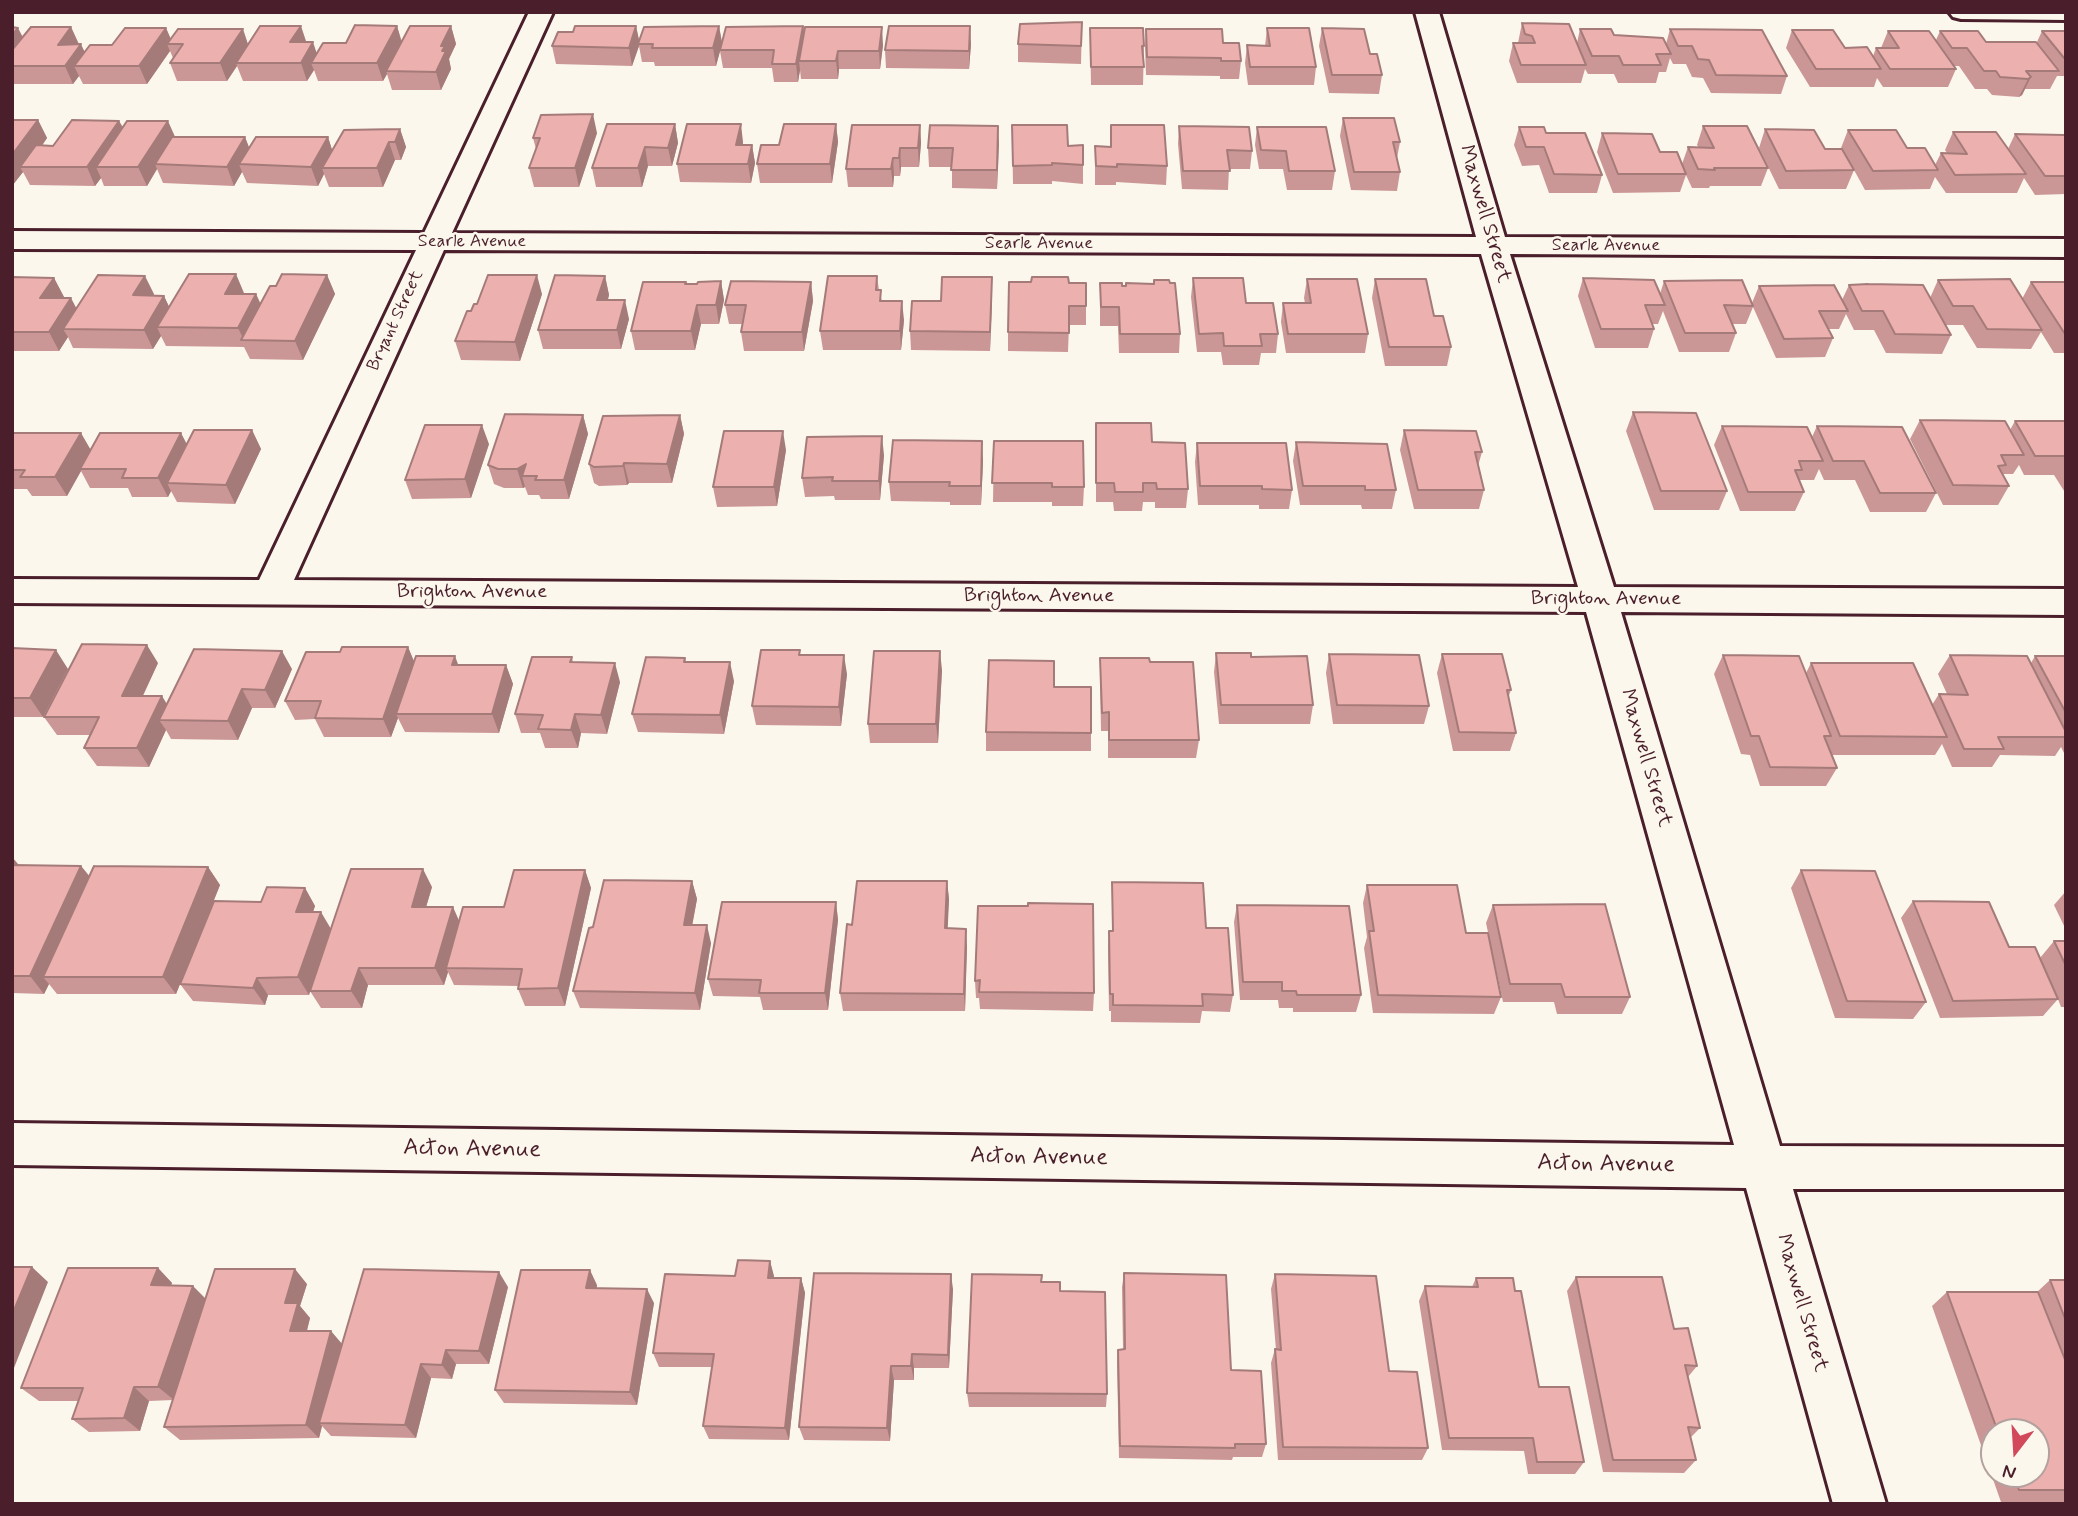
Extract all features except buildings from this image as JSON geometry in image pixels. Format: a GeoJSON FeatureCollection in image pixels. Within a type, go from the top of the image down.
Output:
{"type":"FeatureCollection","features":[{"type":"Feature","properties":{"kind":"street","name":"Bryant Street"},"geometry":{"type":"LineString","coordinates":[[271,592],[541,12]]}},
{"type":"Feature","properties":{"kind":"street","name":"Maxwell Street"},"geometry":{"type":"LineString","coordinates":[[1427,12],[1493,246],[1600,600],[1860,1504]]}},
{"type":"Feature","properties":{"kind":"street"},"geometry":{"type":"LineString","coordinates":[[1961,12],[2066,13]]}},
{"type":"Feature","properties":{"kind":"street","name":"Searle Avenue"},"geometry":{"type":"LineString","coordinates":[[12,240],[2066,248]]}},
{"type":"Feature","properties":{"kind":"street","name":"Brighton Avenue"},"geometry":{"type":"LineString","coordinates":[[12,591],[2066,602]]}},
{"type":"Feature","properties":{"kind":"street","name":"Acton Avenue"},"geometry":{"type":"LineString","coordinates":[[12,1144],[1761,1167],[2066,1168]]}}]}
